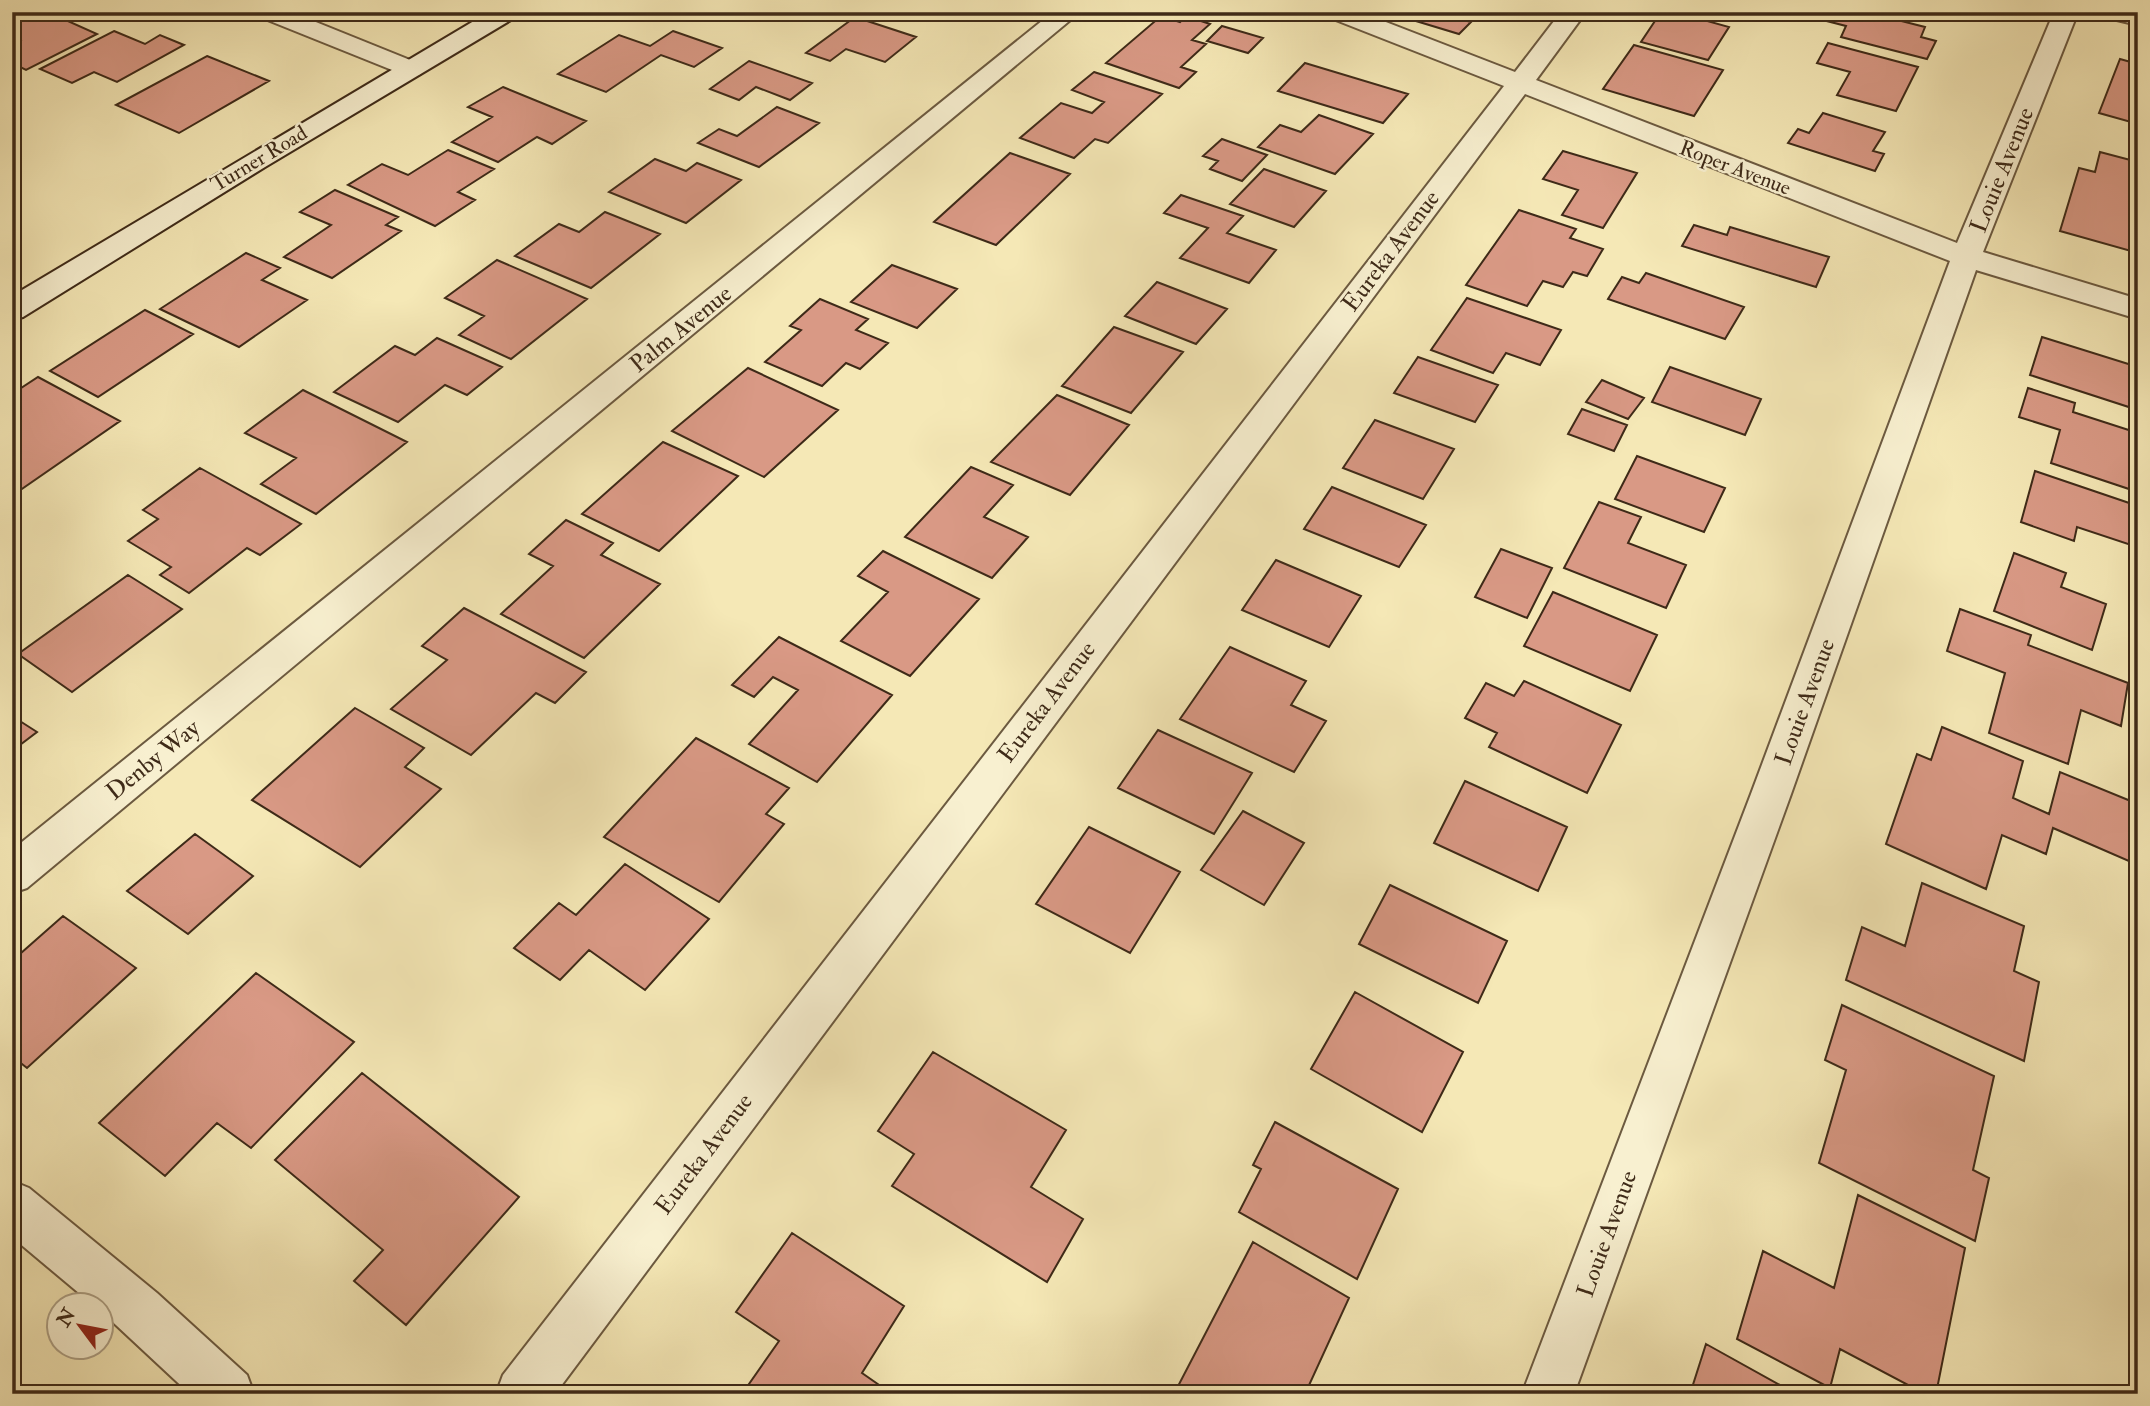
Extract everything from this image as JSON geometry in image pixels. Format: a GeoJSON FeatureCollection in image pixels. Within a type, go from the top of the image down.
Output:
{"type":"FeatureCollection","features":[{"type":"Feature","properties":{"kind":"street"},"geometry":{"type":"LineString","coordinates":[[269,12],[411,69]]}},
{"type":"Feature","properties":{"kind":"street","name":"Turner Road"},"geometry":{"type":"LineString","coordinates":[[12,310],[507,12]]}},
{"type":"Feature","properties":{"kind":"street","name":"Palm Avenue"},"geometry":{"type":"LineString","coordinates":[[293,646],[1068,12]]}},
{"type":"Feature","properties":{"kind":"street","name":"Roper Avenue"},"geometry":{"type":"LineString","coordinates":[[1337,12],[1517,85],[1966,257],[2138,309]]}},
{"type":"Feature","properties":{"kind":"street","name":"Eureka Avenue"},"geometry":{"type":"LineString","coordinates":[[522,1394],[1574,12]]}},
{"type":"Feature","properties":{"kind":"street","name":"Louie Avenue"},"geometry":{"type":"LineString","coordinates":[[1548,1394],[1776,781],[1966,257],[2066,12]]}},
{"type":"Feature","properties":{"kind":"street"},"geometry":{"type":"LineString","coordinates":[[2113,12],[2138,18]]}},
{"type":"Feature","properties":{"kind":"street","name":"Denby Way"},"geometry":{"type":"LineString","coordinates":[[12,875],[293,646]]}},
{"type":"Feature","properties":{"kind":"street"},"geometry":{"type":"LineString","coordinates":[[12,1205],[139,1311],[228,1394]]}},
{"type":"Feature","properties":{"kind":"building"},"geometry":{"type":"Polygon","coordinates":[[[27,12],[74,12],[61,18],[97,34],[26,70],[12,63],[12,45],[20,41],[12,38],[12,19],[27,12]]]}},
{"type":"Feature","properties":{"kind":"building"},"geometry":{"type":"Polygon","coordinates":[[[1399,12],[1452,12],[1449,16],[1471,22],[1459,34],[1396,15],[1399,12]]]}},
{"type":"Feature","properties":{"kind":"building"},"geometry":{"type":"Polygon","coordinates":[[[1661,12],[1675,12],[1729,27],[1708,60],[1641,42],[1661,12]]]}},
{"type":"Feature","properties":{"kind":"building"},"geometry":{"type":"Polygon","coordinates":[[[1818,12],[1866,12],[1925,27],[1921,37],[1936,41],[1927,59],[1841,37],[1846,26],[1815,18],[1818,12]]]}},
{"type":"Feature","properties":{"kind":"building"},"geometry":{"type":"Polygon","coordinates":[[[1161,16],[1180,22],[1186,16],[1210,24],[1192,40],[1206,44],[1181,67],[1196,72],[1179,88],[1106,63],[1161,16]]]}},
{"type":"Feature","properties":{"kind":"building"},"geometry":{"type":"Polygon","coordinates":[[[855,17],[916,37],[885,62],[846,49],[830,61],[806,53],[855,17]]]}},
{"type":"Feature","properties":{"kind":"building"},"geometry":{"type":"Polygon","coordinates":[[[1222,26],[1263,38],[1248,53],[1207,41],[1222,26]]]}},
{"type":"Feature","properties":{"kind":"building"},"geometry":{"type":"Polygon","coordinates":[[[114,31],[145,44],[160,35],[184,45],[117,82],[94,72],[72,83],[40,69],[114,31]]]}},
{"type":"Feature","properties":{"kind":"building"},"geometry":{"type":"Polygon","coordinates":[[[673,31],[722,48],[694,67],[661,55],[606,92],[558,74],[619,35],[650,46],[673,31]]]}},
{"type":"Feature","properties":{"kind":"building"},"geometry":{"type":"Polygon","coordinates":[[[1828,43],[1918,67],[1896,111],[1837,95],[1850,72],[1817,63],[1828,43]]]}},
{"type":"Feature","properties":{"kind":"building"},"geometry":{"type":"Polygon","coordinates":[[[1634,45],[1723,70],[1694,116],[1603,89],[1634,45]]]}},
{"type":"Feature","properties":{"kind":"building"},"geometry":{"type":"Polygon","coordinates":[[[207,56],[269,81],[179,133],[116,105],[207,56]]]}},
{"type":"Feature","properties":{"kind":"building"},"geometry":{"type":"Polygon","coordinates":[[[2120,59],[2138,64],[2138,124],[2099,113],[2120,59]]]}},
{"type":"Feature","properties":{"kind":"building"},"geometry":{"type":"Polygon","coordinates":[[[749,61],[812,83],[790,100],[756,87],[739,100],[710,89],[749,61]]]}},
{"type":"Feature","properties":{"kind":"building"},"geometry":{"type":"Polygon","coordinates":[[[1305,63],[1408,94],[1383,123],[1278,91],[1305,63]]]}},
{"type":"Feature","properties":{"kind":"building"},"geometry":{"type":"Polygon","coordinates":[[[1094,72],[1162,94],[1108,143],[1095,139],[1074,158],[1020,138],[1061,103],[1092,113],[1104,102],[1072,90],[1094,72]]]}},
{"type":"Feature","properties":{"kind":"building"},"geometry":{"type":"Polygon","coordinates":[[[503,87],[586,121],[552,144],[537,137],[498,162],[452,142],[492,117],[468,107],[503,87]]]}},
{"type":"Feature","properties":{"kind":"building"},"geometry":{"type":"Polygon","coordinates":[[[777,107],[819,123],[759,167],[698,143],[719,129],[737,136],[777,107]]]}},
{"type":"Feature","properties":{"kind":"building"},"geometry":{"type":"Polygon","coordinates":[[[1823,113],[1885,132],[1873,151],[1884,154],[1875,171],[1788,143],[1798,129],[1809,133],[1823,113]]]}},
{"type":"Feature","properties":{"kind":"building"},"geometry":{"type":"Polygon","coordinates":[[[1319,115],[1373,134],[1335,174],[1258,147],[1280,125],[1301,132],[1319,115]]]}},
{"type":"Feature","properties":{"kind":"building"},"geometry":{"type":"Polygon","coordinates":[[[1222,139],[1267,155],[1242,181],[1210,169],[1218,161],[1203,156],[1222,139]]]}},
{"type":"Feature","properties":{"kind":"building"},"geometry":{"type":"Polygon","coordinates":[[[448,150],[494,169],[458,192],[475,200],[435,226],[348,185],[382,164],[408,175],[448,150]]]}},
{"type":"Feature","properties":{"kind":"building"},"geometry":{"type":"Polygon","coordinates":[[[1563,151],[1637,173],[1603,228],[1562,215],[1578,190],[1543,179],[1563,151]]]}},
{"type":"Feature","properties":{"kind":"building"},"geometry":{"type":"Polygon","coordinates":[[[2100,152],[2138,162],[2138,253],[2060,231],[2079,168],[2095,172],[2100,152]]]}},
{"type":"Feature","properties":{"kind":"building"},"geometry":{"type":"Polygon","coordinates":[[[1010,153],[1070,174],[996,245],[934,222],[1010,153]]]}},
{"type":"Feature","properties":{"kind":"building"},"geometry":{"type":"Polygon","coordinates":[[[655,159],[686,171],[697,163],[741,180],[686,223],[609,192],[655,159]]]}},
{"type":"Feature","properties":{"kind":"building"},"geometry":{"type":"Polygon","coordinates":[[[1264,169],[1326,191],[1294,227],[1230,204],[1264,169]]]}},
{"type":"Feature","properties":{"kind":"building"},"geometry":{"type":"Polygon","coordinates":[[[335,190],[398,217],[386,225],[401,231],[332,278],[284,257],[331,225],[300,212],[335,190]]]}},
{"type":"Feature","properties":{"kind":"building"},"geometry":{"type":"Polygon","coordinates":[[[1181,195],[1243,216],[1227,233],[1276,250],[1249,283],[1180,258],[1208,228],[1164,213],[1181,195]]]}},
{"type":"Feature","properties":{"kind":"building"},"geometry":{"type":"Polygon","coordinates":[[[1519,210],[1576,229],[1570,238],[1603,249],[1587,276],[1573,272],[1563,287],[1543,281],[1527,306],[1466,285],[1519,210]]]}},
{"type":"Feature","properties":{"kind":"building"},"geometry":{"type":"Polygon","coordinates":[[[605,212],[660,234],[591,288],[515,256],[559,224],[579,232],[605,212]]]}},
{"type":"Feature","properties":{"kind":"building"},"geometry":{"type":"Polygon","coordinates":[[[1694,225],[1727,235],[1730,227],[1829,257],[1816,287],[1682,246],[1694,225]]]}},
{"type":"Feature","properties":{"kind":"building"},"geometry":{"type":"Polygon","coordinates":[[[246,253],[280,268],[262,280],[307,300],[239,347],[160,309],[246,253]]]}},
{"type":"Feature","properties":{"kind":"building"},"geometry":{"type":"Polygon","coordinates":[[[497,260],[587,299],[511,359],[459,335],[484,316],[445,298],[497,260]]]}},
{"type":"Feature","properties":{"kind":"building"},"geometry":{"type":"Polygon","coordinates":[[[892,265],[957,289],[917,328],[851,302],[892,265]]]}},
{"type":"Feature","properties":{"kind":"building"},"geometry":{"type":"Polygon","coordinates":[[[1646,273],[1744,307],[1725,339],[1608,299],[1622,277],[1639,283],[1646,273]]]}},
{"type":"Feature","properties":{"kind":"building"},"geometry":{"type":"Polygon","coordinates":[[[1157,282],[1227,309],[1196,344],[1125,316],[1157,282]]]}},
{"type":"Feature","properties":{"kind":"building"},"geometry":{"type":"Polygon","coordinates":[[[1467,298],[1561,330],[1540,365],[1506,353],[1493,373],[1431,350],[1467,298]]]}},
{"type":"Feature","properties":{"kind":"building"},"geometry":{"type":"Polygon","coordinates":[[[820,299],[868,319],[856,330],[888,343],[860,369],[846,363],[822,386],[765,362],[801,330],[790,326],[820,299]]]}},
{"type":"Feature","properties":{"kind":"building"},"geometry":{"type":"Polygon","coordinates":[[[145,310],[193,334],[98,397],[50,371],[145,310]]]}},
{"type":"Feature","properties":{"kind":"building"},"geometry":{"type":"Polygon","coordinates":[[[1114,327],[1183,352],[1131,413],[1062,386],[1114,327]]]}},
{"type":"Feature","properties":{"kind":"building"},"geometry":{"type":"Polygon","coordinates":[[[2042,337],[2138,367],[2138,410],[2030,375],[2042,337]]]}},
{"type":"Feature","properties":{"kind":"building"},"geometry":{"type":"Polygon","coordinates":[[[437,338],[502,367],[467,395],[445,385],[398,422],[334,392],[395,346],[415,355],[437,338]]]}},
{"type":"Feature","properties":{"kind":"building"},"geometry":{"type":"Polygon","coordinates":[[[1418,357],[1498,385],[1475,422],[1394,393],[1418,357]]]}},
{"type":"Feature","properties":{"kind":"building"},"geometry":{"type":"Polygon","coordinates":[[[1670,367],[1761,399],[1745,435],[1652,402],[1670,367]]]}},
{"type":"Feature","properties":{"kind":"building"},"geometry":{"type":"Polygon","coordinates":[[[748,368],[838,410],[764,477],[672,431],[748,368]]]}},
{"type":"Feature","properties":{"kind":"building"},"geometry":{"type":"Polygon","coordinates":[[[38,377],[120,421],[16,493],[12,490],[12,394],[38,377]]]}},
{"type":"Feature","properties":{"kind":"building"},"geometry":{"type":"Polygon","coordinates":[[[1602,380],[1644,398],[1628,419],[1586,402],[1602,380]]]}},
{"type":"Feature","properties":{"kind":"building"},"geometry":{"type":"Polygon","coordinates":[[[2028,388],[2075,403],[2073,412],[2138,433],[2138,492],[2051,463],[2060,430],[2019,417],[2028,388]]]}},
{"type":"Feature","properties":{"kind":"building"},"geometry":{"type":"Polygon","coordinates":[[[303,390],[407,442],[316,514],[261,484],[296,458],[245,433],[303,390]]]}},
{"type":"Feature","properties":{"kind":"building"},"geometry":{"type":"Polygon","coordinates":[[[1057,395],[1129,425],[1070,495],[991,462],[1057,395]]]}},
{"type":"Feature","properties":{"kind":"building"},"geometry":{"type":"Polygon","coordinates":[[[1582,409],[1627,425],[1614,451],[1568,434],[1582,409]]]}},
{"type":"Feature","properties":{"kind":"building"},"geometry":{"type":"Polygon","coordinates":[[[1375,420],[1454,449],[1423,499],[1343,468],[1375,420]]]}},
{"type":"Feature","properties":{"kind":"building"},"geometry":{"type":"Polygon","coordinates":[[[663,442],[738,476],[659,551],[582,514],[663,442]]]}},
{"type":"Feature","properties":{"kind":"building"},"geometry":{"type":"Polygon","coordinates":[[[1637,456],[1725,488],[1704,532],[1615,499],[1637,456]]]}},
{"type":"Feature","properties":{"kind":"building"},"geometry":{"type":"Polygon","coordinates":[[[971,467],[1013,485],[984,517],[1028,537],[992,578],[905,537],[971,467]]]}},
{"type":"Feature","properties":{"kind":"building"},"geometry":{"type":"Polygon","coordinates":[[[200,468],[301,524],[260,555],[247,548],[189,593],[160,575],[171,567],[128,541],[158,519],[143,510],[200,468]]]}},
{"type":"Feature","properties":{"kind":"building"},"geometry":{"type":"Polygon","coordinates":[[[2035,471],[2138,506],[2131,545],[2077,527],[2074,541],[2021,522],[2035,471]]]}},
{"type":"Feature","properties":{"kind":"building"},"geometry":{"type":"Polygon","coordinates":[[[1332,487],[1426,525],[1399,567],[1304,529],[1332,487]]]}},
{"type":"Feature","properties":{"kind":"building"},"geometry":{"type":"Polygon","coordinates":[[[1599,502],[1641,517],[1628,543],[1686,565],[1666,608],[1564,568],[1599,502]]]}},
{"type":"Feature","properties":{"kind":"building"},"geometry":{"type":"Polygon","coordinates":[[[566,520],[613,543],[601,555],[660,584],[584,658],[501,614],[553,566],[529,554],[566,520]]]}},
{"type":"Feature","properties":{"kind":"building"},"geometry":{"type":"Polygon","coordinates":[[[1501,549],[1552,568],[1527,618],[1475,597],[1501,549]]]}},
{"type":"Feature","properties":{"kind":"building"},"geometry":{"type":"Polygon","coordinates":[[[883,551],[979,599],[910,676],[841,641],[888,592],[858,576],[883,551]]]}},
{"type":"Feature","properties":{"kind":"building"},"geometry":{"type":"Polygon","coordinates":[[[2014,553],[2066,573],[2061,587],[2106,604],[2092,650],[1994,611],[2014,553]]]}},
{"type":"Feature","properties":{"kind":"building"},"geometry":{"type":"Polygon","coordinates":[[[1276,560],[1361,596],[1329,647],[1242,610],[1276,560]]]}},
{"type":"Feature","properties":{"kind":"building"},"geometry":{"type":"Polygon","coordinates":[[[128,575],[182,609],[72,692],[18,654],[128,575]]]}},
{"type":"Feature","properties":{"kind":"building"},"geometry":{"type":"Polygon","coordinates":[[[1553,592],[1657,635],[1630,691],[1524,646],[1553,592]]]}},
{"type":"Feature","properties":{"kind":"building"},"geometry":{"type":"Polygon","coordinates":[[[464,608],[586,672],[555,703],[536,693],[471,755],[391,709],[447,660],[422,646],[464,608]]]}},
{"type":"Feature","properties":{"kind":"building"},"geometry":{"type":"Polygon","coordinates":[[[1960,609],[2031,635],[2028,645],[2128,683],[2121,726],[2081,710],[2068,764],[1989,733],[2005,673],[1947,651],[1960,609]]]}},
{"type":"Feature","properties":{"kind":"building"},"geometry":{"type":"Polygon","coordinates":[[[779,637],[892,695],[817,782],[749,744],[798,690],[773,677],[754,697],[732,685],[779,637]]]}},
{"type":"Feature","properties":{"kind":"building"},"geometry":{"type":"Polygon","coordinates":[[[1230,647],[1306,681],[1291,705],[1326,721],[1294,772],[1180,719],[1230,647]]]}},
{"type":"Feature","properties":{"kind":"building"},"geometry":{"type":"Polygon","coordinates":[[[1524,681],[1621,725],[1587,793],[1489,747],[1497,733],[1465,718],[1486,683],[1514,696],[1524,681]]]}},
{"type":"Feature","properties":{"kind":"building"},"geometry":{"type":"Polygon","coordinates":[[[355,708],[424,748],[405,767],[441,789],[360,867],[252,800],[355,708]]]}},
{"type":"Feature","properties":{"kind":"building"},"geometry":{"type":"Polygon","coordinates":[[[12,716],[37,732],[12,751],[12,716]]]}},
{"type":"Feature","properties":{"kind":"building"},"geometry":{"type":"Polygon","coordinates":[[[1942,727],[2023,761],[2013,798],[2049,814],[2060,772],[2138,804],[2138,865],[2053,828],[2046,854],[2002,835],[1986,889],[1886,844],[1917,754],[1931,760],[1942,727]]]}},
{"type":"Feature","properties":{"kind":"building"},"geometry":{"type":"Polygon","coordinates":[[[1158,730],[1252,773],[1214,834],[1118,788],[1158,730]]]}},
{"type":"Feature","properties":{"kind":"building"},"geometry":{"type":"Polygon","coordinates":[[[696,738],[789,788],[766,814],[784,824],[719,902],[604,837],[696,738]]]}},
{"type":"Feature","properties":{"kind":"building"},"geometry":{"type":"Polygon","coordinates":[[[1465,781],[1567,827],[1538,891],[1434,843],[1465,781]]]}},
{"type":"Feature","properties":{"kind":"building"},"geometry":{"type":"Polygon","coordinates":[[[1243,811],[1304,843],[1264,905],[1201,870],[1243,811]]]}},
{"type":"Feature","properties":{"kind":"building"},"geometry":{"type":"Polygon","coordinates":[[[1089,827],[1180,872],[1130,953],[1036,904],[1089,827]]]}},
{"type":"Feature","properties":{"kind":"building"},"geometry":{"type":"Polygon","coordinates":[[[195,834],[253,876],[188,934],[127,891],[195,834]]]}},
{"type":"Feature","properties":{"kind":"building"},"geometry":{"type":"Polygon","coordinates":[[[625,864],[709,919],[645,990],[589,950],[560,980],[514,948],[559,903],[576,915],[625,864]]]}},
{"type":"Feature","properties":{"kind":"building"},"geometry":{"type":"Polygon","coordinates":[[[1922,883],[2024,926],[2014,971],[2039,982],[2024,1061],[1846,980],[1862,927],[1905,946],[1922,883]]]}},
{"type":"Feature","properties":{"kind":"building"},"geometry":{"type":"Polygon","coordinates":[[[1390,885],[1507,941],[1478,1003],[1359,944],[1390,885]]]}},
{"type":"Feature","properties":{"kind":"building"},"geometry":{"type":"Polygon","coordinates":[[[63,916],[136,968],[27,1068],[12,1056],[12,961],[63,916]]]}},
{"type":"Feature","properties":{"kind":"building"},"geometry":{"type":"Polygon","coordinates":[[[256,973],[354,1042],[251,1148],[217,1123],[165,1176],[99,1123],[256,973]]]}},
{"type":"Feature","properties":{"kind":"building"},"geometry":{"type":"Polygon","coordinates":[[[1355,992],[1463,1052],[1422,1132],[1311,1069],[1355,992]]]}},
{"type":"Feature","properties":{"kind":"building"},"geometry":{"type":"Polygon","coordinates":[[[1842,1005],[1994,1076],[1973,1170],[1989,1178],[1975,1241],[1819,1163],[1846,1070],[1825,1060],[1842,1005]]]}},
{"type":"Feature","properties":{"kind":"building"},"geometry":{"type":"Polygon","coordinates":[[[933,1052],[1066,1130],[1031,1187],[1083,1219],[1047,1282],[892,1186],[914,1154],[878,1131],[933,1052]]]}},
{"type":"Feature","properties":{"kind":"building"},"geometry":{"type":"Polygon","coordinates":[[[362,1073],[519,1197],[406,1325],[354,1281],[383,1250],[275,1160],[362,1073]]]}},
{"type":"Feature","properties":{"kind":"building"},"geometry":{"type":"Polygon","coordinates":[[[1275,1122],[1398,1189],[1357,1279],[1239,1212],[1261,1169],[1253,1165],[1275,1122]]]}},
{"type":"Feature","properties":{"kind":"building"},"geometry":{"type":"Polygon","coordinates":[[[1858,1195],[1965,1248],[1936,1394],[1925,1394],[1840,1349],[1830,1388],[1737,1339],[1763,1251],[1834,1288],[1858,1195]]]}},
{"type":"Feature","properties":{"kind":"building"},"geometry":{"type":"Polygon","coordinates":[[[792,1233],[904,1306],[862,1373],[892,1394],[742,1394],[779,1341],[736,1312],[792,1233]]]}},
{"type":"Feature","properties":{"kind":"building"},"geometry":{"type":"Polygon","coordinates":[[[1253,1242],[1349,1298],[1305,1394],[1181,1394],[1176,1390],[1253,1242]]]}},
{"type":"Feature","properties":{"kind":"building"},"geometry":{"type":"Polygon","coordinates":[[[1706,1344],[1796,1394],[1690,1394],[1706,1344]]]}}]}
